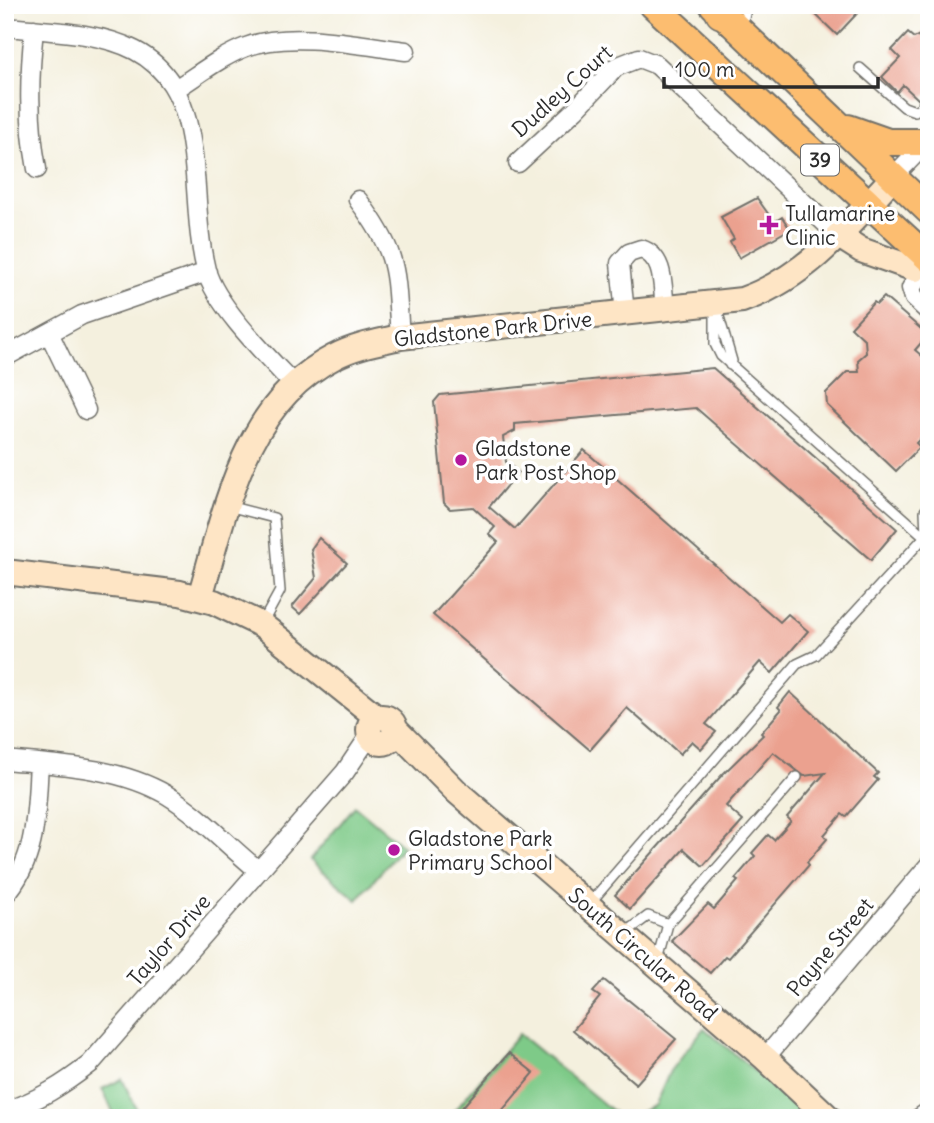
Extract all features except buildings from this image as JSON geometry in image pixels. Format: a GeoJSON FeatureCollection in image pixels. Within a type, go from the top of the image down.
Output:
{"type":"FeatureCollection","features":[{"type":"Feature","properties":{"kind":"main road","name":"39"},"geometry":{"type":"LineString","coordinates":[[653,5],[929,261]]}},
{"type":"Feature","properties":{"kind":"main road","name":"39"},"geometry":{"type":"LineString","coordinates":[[729,12],[840,126],[893,177],[924,202]]}},
{"type":"Feature","properties":{"kind":"main road"},"geometry":{"type":"LineString","coordinates":[[840,126],[888,142],[928,141]]}},
{"type":"Feature","properties":{"kind":"street"},"geometry":{"type":"LineString","coordinates":[[5,27],[100,36],[123,44],[144,55],[177,89],[192,146],[207,272],[230,312],[293,384]]}},
{"type":"Feature","properties":{"kind":"street"},"geometry":{"type":"LineString","coordinates":[[34,29],[29,76],[29,129],[37,169]]}},
{"type":"Feature","properties":{"kind":"street"},"geometry":{"type":"LineString","coordinates":[[177,89],[230,54],[269,41],[304,41],[406,51]]}},
{"type":"Feature","properties":{"kind":"street","name":"Dudley Court"},"geometry":{"type":"LineString","coordinates":[[518,163],[616,67],[639,58],[657,65],[839,236]]}},
{"type":"Feature","properties":{"kind":"street"},"geometry":{"type":"LineString","coordinates":[[893,177],[928,141]]}},
{"type":"Feature","properties":{"kind":"street","name":"Gladstone Park Drive"},"geometry":{"type":"LineString","coordinates":[[200,597],[257,430],[293,384],[335,356],[400,337],[742,300],[780,284],[819,256],[893,177]]}},
{"type":"Feature","properties":{"kind":"street"},"geometry":{"type":"LineString","coordinates":[[358,200],[391,251],[397,278],[400,337]]}},
{"type":"Feature","properties":{"kind":"street"},"geometry":{"type":"LineString","coordinates":[[839,236],[861,250],[915,269],[929,261]]}},
{"type":"Feature","properties":{"kind":"street"},"geometry":{"type":"LineString","coordinates":[[625,314],[620,263],[629,253],[641,249],[653,254],[659,265],[664,310]]}},
{"type":"Feature","properties":{"kind":"street"},"geometry":{"type":"LineString","coordinates":[[929,261],[911,288],[914,298],[929,312]]}},
{"type":"Feature","properties":{"kind":"street"},"geometry":{"type":"LineString","coordinates":[[5,357],[82,315],[207,272]]}},
{"type":"Feature","properties":{"kind":"street"},"geometry":{"type":"LineString","coordinates":[[49,333],[86,410]]}},
{"type":"Feature","properties":{"kind":"street","name":"South Circular Road"},"geometry":{"type":"LineString","coordinates":[[5,572],[200,597],[262,625],[304,661],[320,683],[432,778],[456,792],[765,1058],[829,1118]]}},
{"type":"Feature","properties":{"kind":"street","name":"Taylor Drive"},"geometry":{"type":"LineString","coordinates":[[5,1111],[29,1104],[64,1085],[90,1064],[379,733]]}},
{"type":"Feature","properties":{"kind":"street"},"geometry":{"type":"LineString","coordinates":[[5,760],[118,775],[140,782],[169,796],[259,871]]}},
{"type":"Feature","properties":{"kind":"street"},"geometry":{"type":"LineString","coordinates":[[5,895],[24,867],[34,833],[39,763]]}},
{"type":"Feature","properties":{"kind":"street","name":"Payne Street"},"geometry":{"type":"LineString","coordinates":[[765,1058],[929,865]]}},
{"type":"Feature","properties":{"kind":"street"},"geometry":{"type":"LineString","coordinates":[[919,1118],[929,1111]]}},
{"type":"Feature","properties":{"kind":"lane"},"geometry":{"type":"LineString","coordinates":[[860,68],[904,107],[915,111],[929,101]]}},
{"type":"Feature","properties":{"kind":"lane"},"geometry":{"type":"LineString","coordinates":[[715,305],[732,361],[730,365],[926,534]]}},
{"type":"Feature","properties":{"kind":"lane"},"geometry":{"type":"LineString","coordinates":[[229,506],[274,518],[281,591],[262,625]]}},
{"type":"Feature","properties":{"kind":"lane"},"geometry":{"type":"LineString","coordinates":[[588,906],[797,664],[816,655],[926,534],[925,511],[929,506]]}},
{"type":"Feature","properties":{"kind":"lane"},"geometry":{"type":"LineString","coordinates":[[656,965],[668,924],[797,777]]}},
{"type":"Feature","properties":{"kind":"lane"},"geometry":{"type":"LineString","coordinates":[[623,936],[648,916],[668,924]]}},
{"type":"Feature","properties":{"kind":"green space"},"geometry":{"type":"Polygon","coordinates":[[[355,806],[403,846],[357,900],[310,860],[355,806]]]}},
{"type":"Feature","properties":{"kind":"green space"},"geometry":{"type":"Polygon","coordinates":[[[704,1028],[810,1118],[448,1118],[519,1034],[616,1114],[639,1113],[655,1105],[670,1071],[704,1028]]]}},
{"type":"Feature","properties":{"kind":"green space"},"geometry":{"type":"Polygon","coordinates":[[[122,1079],[141,1118],[116,1118],[102,1089],[122,1079]]]}},
{"type":"Feature","properties":{"kind":"place","name":"Tullamarine Clinic"},"geometry":{"type":"Point","coordinates":[769,225]}},
{"type":"Feature","properties":{"kind":"place","name":"Gladstone Park Post Shop"},"geometry":{"type":"Point","coordinates":[461,460]}},
{"type":"Feature","properties":{"kind":"place","name":"Gladstone Park Primary School"},"geometry":{"type":"Point","coordinates":[394,850]}}]}
